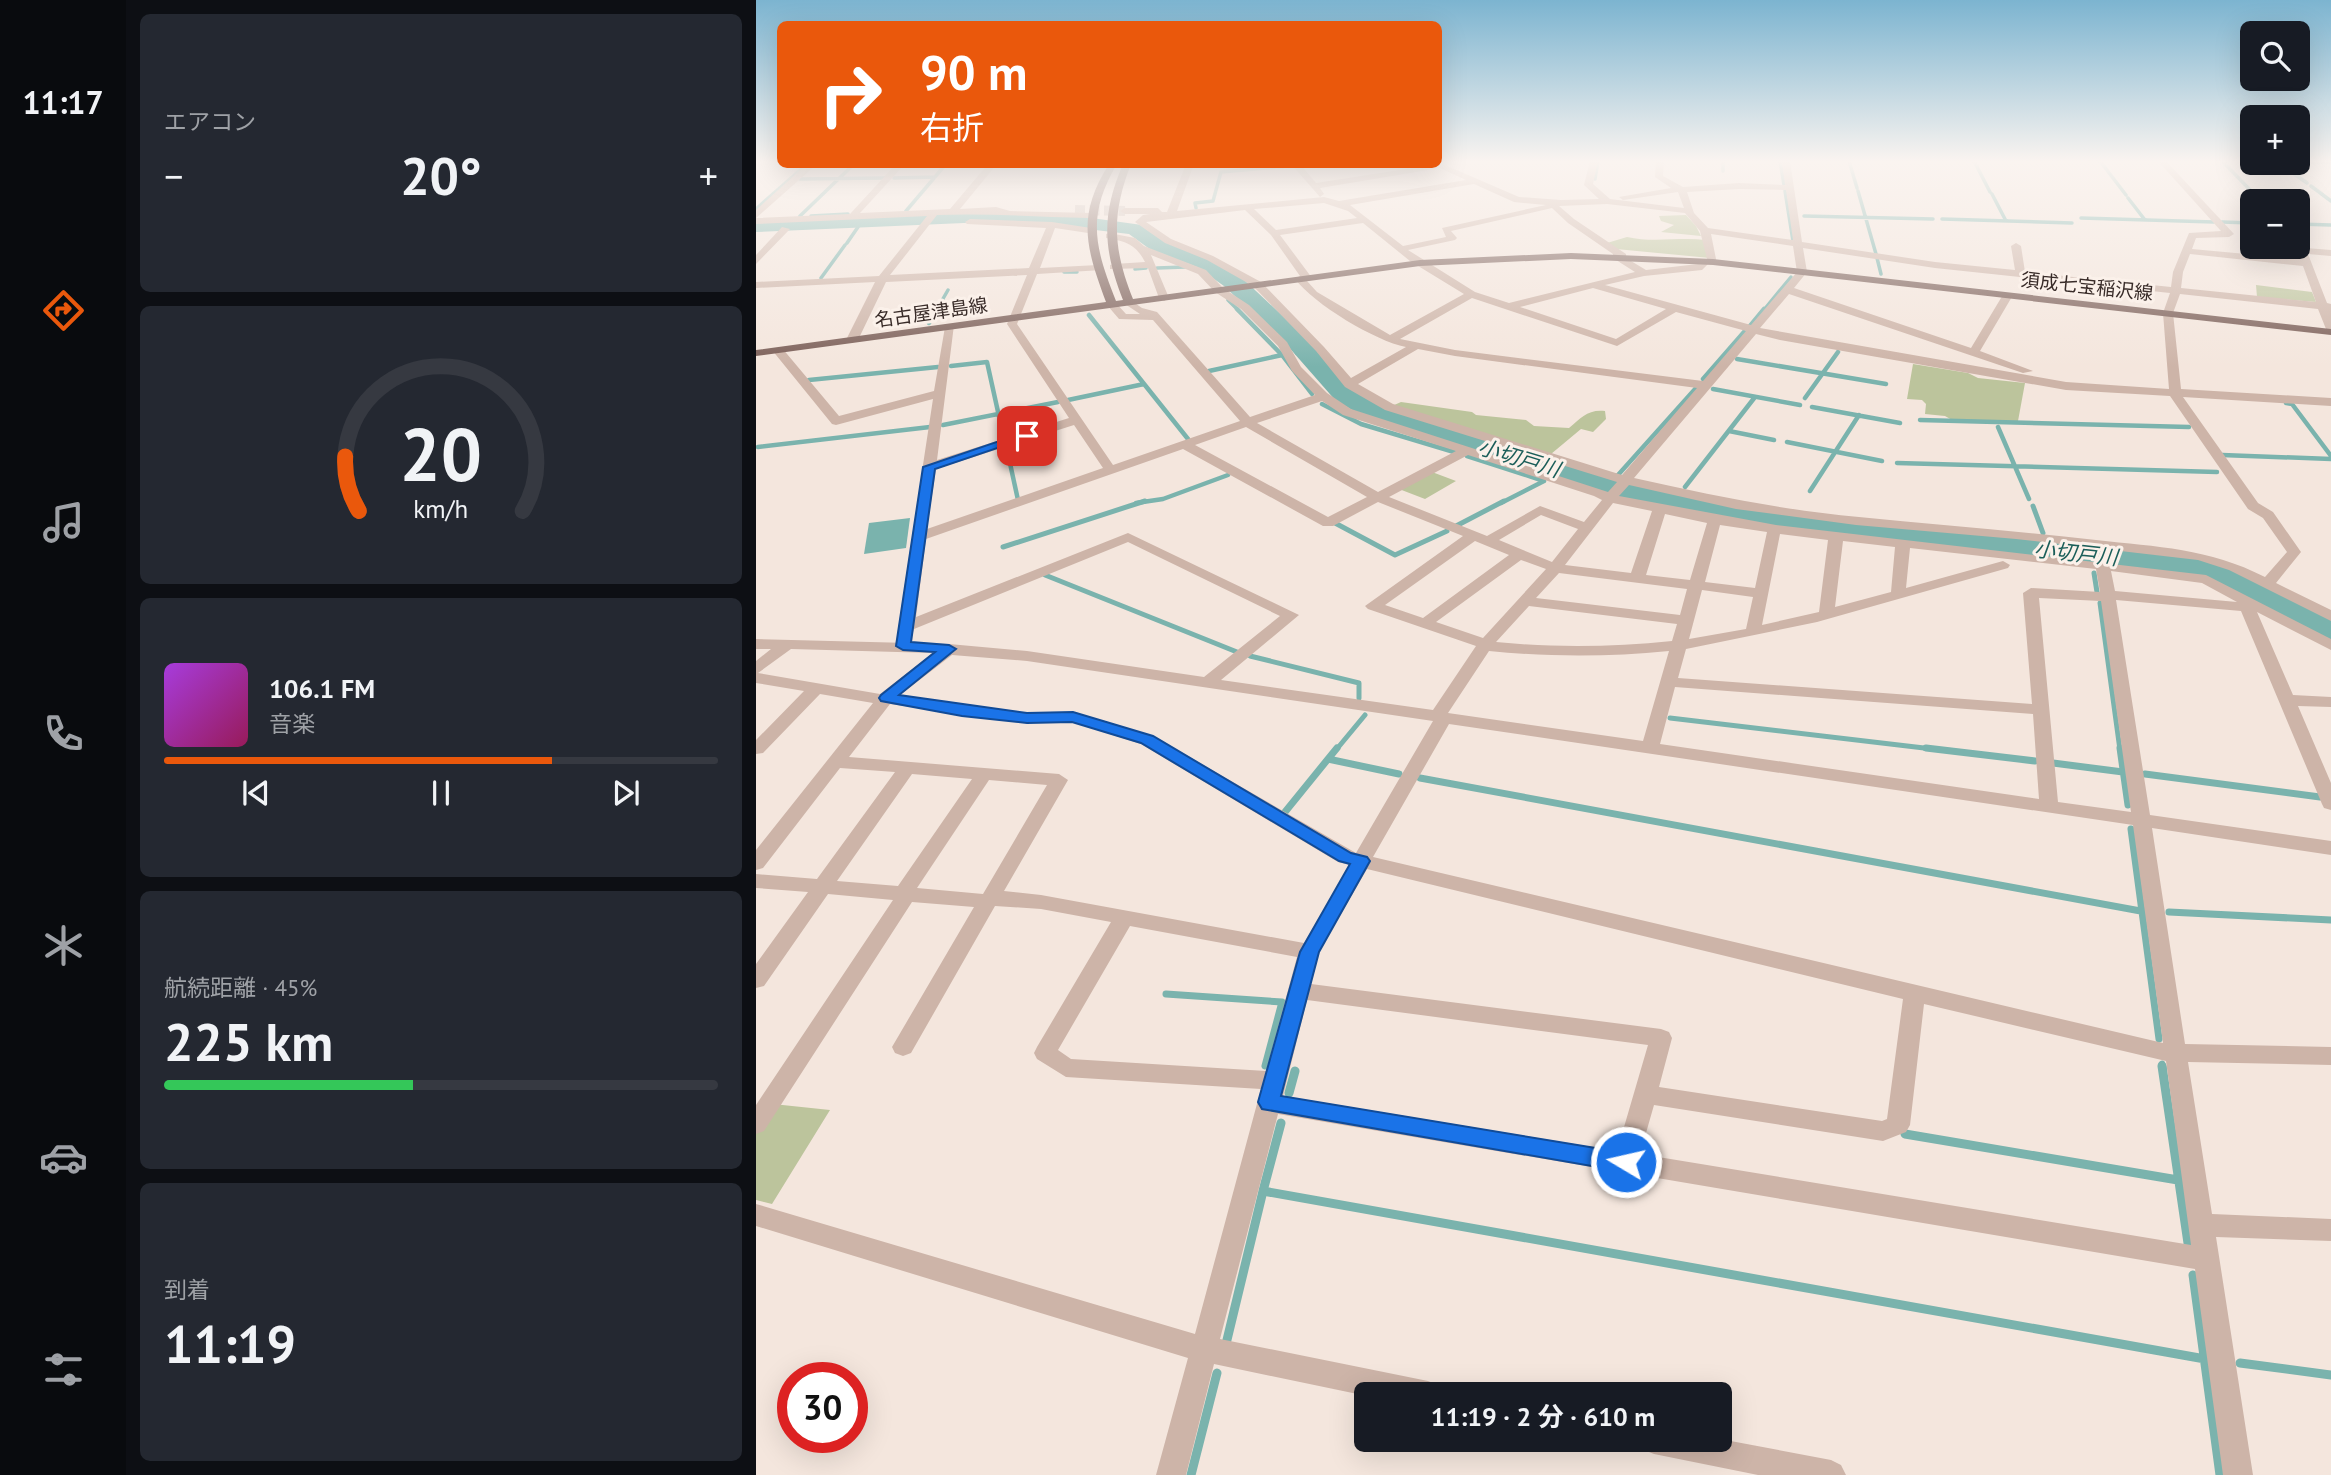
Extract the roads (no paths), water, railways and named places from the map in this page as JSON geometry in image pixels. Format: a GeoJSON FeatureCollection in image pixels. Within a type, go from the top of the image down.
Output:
{"type":"FeatureCollection","features":[{"type":"Feature","properties":{"kind":"main road"},"geometry":{"type":"LineString","coordinates":[[1090,230],[1098,268],[1112,305]]}},
{"type":"Feature","properties":{"kind":"main road"},"geometry":{"type":"LineString","coordinates":[[1110,230],[1114,267],[1129,302]]}},
{"type":"Feature","properties":{"kind":"main road","name":"須成七宝稲沢線"},"geometry":{"type":"LineString","coordinates":[[1129,302],[1420,263],[1529,256],[1619,256],[1709,262],[2331,331]]}},
{"type":"Feature","properties":{"kind":"main road","name":"名古屋津島線"},"geometry":{"type":"LineString","coordinates":[[756,353],[1129,302]]}},
{"type":"Feature","properties":{"kind":"street"},"geometry":{"type":"LineString","coordinates":[[756,261],[784,230]]}},
{"type":"Feature","properties":{"kind":"street"},"geometry":{"type":"LineString","coordinates":[[852,340],[882,279],[921,230]]}},
{"type":"Feature","properties":{"kind":"street"},"geometry":{"type":"LineString","coordinates":[[1050,230],[1012,324],[1111,471]]}},
{"type":"Feature","properties":{"kind":"street"},"geometry":{"type":"LineString","coordinates":[[1112,230],[1128,236],[1143,248],[1202,272],[1245,307],[1283,344],[1296,369],[1323,396],[1347,412],[1365,419],[1610,498],[1714,522],[2206,579],[2250,605],[2331,645]]}},
{"type":"Feature","properties":{"kind":"street"},"geometry":{"type":"LineString","coordinates":[[1152,230],[1168,241],[1210,258],[1255,285],[1320,349],[1349,384],[1389,407],[1624,482],[1736,505],[2200,556],[2234,567],[2331,617]]}},
{"type":"Feature","properties":{"kind":"street"},"geometry":{"type":"LineString","coordinates":[[1271,230],[1313,294],[1390,340],[1416,346],[1617,358],[1673,309]]}},
{"type":"Feature","properties":{"kind":"street"},"geometry":{"type":"LineString","coordinates":[[1274,233],[1296,230]]}},
{"type":"Feature","properties":{"kind":"street"},"geometry":{"type":"LineString","coordinates":[[1377,230],[1420,263],[1471,295],[1507,307],[1617,358],[1705,385]]}},
{"type":"Feature","properties":{"kind":"street"},"geometry":{"type":"LineString","coordinates":[[1401,249],[1452,238],[1447,230]]}},
{"type":"Feature","properties":{"kind":"street"},"geometry":{"type":"LineString","coordinates":[[1585,230],[1644,273]]}},
{"type":"Feature","properties":{"kind":"street"},"geometry":{"type":"LineString","coordinates":[[1507,307],[1644,273],[1702,267],[1709,262],[1705,230],[1958,268],[2327,306]]}},
{"type":"Feature","properties":{"kind":"street"},"geometry":{"type":"LineString","coordinates":[[1171,1475],[1309,952],[1440,717],[1485,645],[1555,568],[1610,498],[1802,272],[1798,230]]}},
{"type":"Feature","properties":{"kind":"street"},"geometry":{"type":"LineString","coordinates":[[2225,230],[2229,234],[2192,235],[2178,272],[2176,291],[2168,313],[2175,394],[2253,506],[2268,515],[2294,552],[2268,583]]}},
{"type":"Feature","properties":{"kind":"street"},"geometry":{"type":"LineString","coordinates":[[2016,246],[2021,275]]}},
{"type":"Feature","properties":{"kind":"street"},"geometry":{"type":"LineString","coordinates":[[1143,248],[1164,298]]}},
{"type":"Feature","properties":{"kind":"street"},"geometry":{"type":"LineString","coordinates":[[2310,248],[2331,253]]}},
{"type":"Feature","properties":{"kind":"street"},"geometry":{"type":"LineString","coordinates":[[2188,251],[2306,263]]}},
{"type":"Feature","properties":{"kind":"street"},"geometry":{"type":"LineString","coordinates":[[1950,252],[1958,268]]}},
{"type":"Feature","properties":{"kind":"street"},"geometry":{"type":"LineString","coordinates":[[2305,259],[2327,306],[2331,331]]}},
{"type":"Feature","properties":{"kind":"street"},"geometry":{"type":"LineString","coordinates":[[1114,267],[1151,265]]}},
{"type":"Feature","properties":{"kind":"street"},"geometry":{"type":"LineString","coordinates":[[756,285],[1098,268]]}},
{"type":"Feature","properties":{"kind":"street"},"geometry":{"type":"LineString","coordinates":[[1593,285],[1753,330],[1850,351],[2066,386],[2331,402]]}},
{"type":"Feature","properties":{"kind":"street"},"geometry":{"type":"LineString","coordinates":[[1788,289],[1842,310],[1975,352],[2066,386]]}},
{"type":"Feature","properties":{"kind":"street"},"geometry":{"type":"LineString","coordinates":[[1390,340],[1471,295]]}},
{"type":"Feature","properties":{"kind":"street"},"geometry":{"type":"LineString","coordinates":[[1958,368],[1975,352],[2008,295]]}},
{"type":"Feature","properties":{"kind":"street"},"geometry":{"type":"LineString","coordinates":[[1129,302],[1138,310],[1155,317],[1247,422],[1377,497],[1479,540],[1555,568],[1761,593]]}},
{"type":"Feature","properties":{"kind":"street"},"geometry":{"type":"LineString","coordinates":[[1112,305],[1123,317],[1155,317]]}},
{"type":"Feature","properties":{"kind":"street"},"geometry":{"type":"LineString","coordinates":[[903,646],[950,327]]}},
{"type":"Feature","properties":{"kind":"street"},"geometry":{"type":"LineString","coordinates":[[1349,384],[1416,346]]}},
{"type":"Feature","properties":{"kind":"street"},"geometry":{"type":"LineString","coordinates":[[779,350],[836,421],[940,393]]}},
{"type":"Feature","properties":{"kind":"street"},"geometry":{"type":"LineString","coordinates":[[919,537],[1323,396]]}},
{"type":"Feature","properties":{"kind":"street"},"geometry":{"type":"LineString","coordinates":[[929,467],[1077,420]]}},
{"type":"Feature","properties":{"kind":"street"},"geometry":{"type":"LineString","coordinates":[[1185,445],[1328,523],[1466,451]]}},
{"type":"Feature","properties":{"kind":"street"},"geometry":{"type":"LineString","coordinates":[[1637,578],[1661,509]]}},
{"type":"Feature","properties":{"kind":"street"},"geometry":{"type":"LineString","coordinates":[[1586,527],[1540,510],[1479,540],[1373,606],[1485,645],[1586,654],[1653,650],[1753,632],[2003,565]]}},
{"type":"Feature","properties":{"kind":"street"},"geometry":{"type":"LineString","coordinates":[[1650,747],[1714,522]]}},
{"type":"Feature","properties":{"kind":"street"},"geometry":{"type":"LineString","coordinates":[[1753,632],[1774,531]]}},
{"type":"Feature","properties":{"kind":"street"},"geometry":{"type":"LineString","coordinates":[[907,626],[1128,537],[1292,615],[1207,683]]}},
{"type":"Feature","properties":{"kind":"street"},"geometry":{"type":"LineString","coordinates":[[1827,613],[1836,537]]}},
{"type":"Feature","properties":{"kind":"street"},"geometry":{"type":"LineString","coordinates":[[1898,594],[1903,543]]}},
{"type":"Feature","properties":{"kind":"street"},"geometry":{"type":"LineString","coordinates":[[1424,624],[1518,554]]}},
{"type":"Feature","properties":{"kind":"street"},"geometry":{"type":"LineString","coordinates":[[2103,565],[2238,1475]]}},
{"type":"Feature","properties":{"kind":"street"},"geometry":{"type":"LineString","coordinates":[[2049,805],[2031,593],[2250,605]]}},
{"type":"Feature","properties":{"kind":"street"},"geometry":{"type":"LineString","coordinates":[[1526,601],[1687,621]]}},
{"type":"Feature","properties":{"kind":"street"},"geometry":{"type":"LineString","coordinates":[[2250,605],[2286,700],[2331,804]]}},
{"type":"Feature","properties":{"kind":"street"},"geometry":{"type":"LineString","coordinates":[[756,669],[789,643]]}},
{"type":"Feature","properties":{"kind":"street"},"geometry":{"type":"LineString","coordinates":[[756,644],[903,646],[1027,656],[2331,848]]}},
{"type":"Feature","properties":{"kind":"street"},"geometry":{"type":"LineString","coordinates":[[756,863],[886,699],[949,649]]}},
{"type":"Feature","properties":{"kind":"street"},"geometry":{"type":"LineString","coordinates":[[756,678],[962,711],[1027,718],[1073,717],[1147,740],[1345,857],[1361,861],[2159,1052],[2331,1056]]}},
{"type":"Feature","properties":{"kind":"street"},"geometry":{"type":"LineString","coordinates":[[1669,682],[2041,710]]}},
{"type":"Feature","properties":{"kind":"street"},"geometry":{"type":"LineString","coordinates":[[757,748],[816,688]]}},
{"type":"Feature","properties":{"kind":"street"},"geometry":{"type":"LineString","coordinates":[[2286,700],[2331,702]]}},
{"type":"Feature","properties":{"kind":"street"},"geometry":{"type":"LineString","coordinates":[[836,762],[1059,780],[903,1047]]}},
{"type":"Feature","properties":{"kind":"street"},"geometry":{"type":"LineString","coordinates":[[756,980],[908,767]]}},
{"type":"Feature","properties":{"kind":"street"},"geometry":{"type":"LineString","coordinates":[[756,1124],[984,774]]}},
{"type":"Feature","properties":{"kind":"street"},"geometry":{"type":"LineString","coordinates":[[756,881],[987,901],[1002,898],[1041,902],[1309,952]]}},
{"type":"Feature","properties":{"kind":"street"},"geometry":{"type":"LineString","coordinates":[[1124,918],[1045,1053],[1066,1069],[1272,1092],[1626,1162],[2206,1259]]}},
{"type":"Feature","properties":{"kind":"street"},"geometry":{"type":"LineString","coordinates":[[1299,991],[1661,1038],[1626,1162]]}},
{"type":"Feature","properties":{"kind":"street"},"geometry":{"type":"LineString","coordinates":[[1646,1094],[1883,1131],[1898,1125],[1914,993]]}},
{"type":"Feature","properties":{"kind":"street"},"geometry":{"type":"LineString","coordinates":[[756,1216],[1203,1349],[1364,1382]]}},
{"type":"Feature","properties":{"kind":"street"},"geometry":{"type":"LineString","coordinates":[[2202,1226],[2331,1230]]}},
{"type":"Feature","properties":{"kind":"street"},"geometry":{"type":"LineString","coordinates":[[1715,1452],[1831,1475]]}},
{"type":"Feature","properties":{"kind":"water"},"geometry":{"type":"Polygon","coordinates":[[[910,518],[906,548],[864,554],[869,523],[910,518]]]}},
{"type":"Feature","properties":{"kind":"waterway"},"geometry":{"type":"LineString","coordinates":[[847,243],[856,230]]}},
{"type":"Feature","properties":{"kind":"waterway","name":"小切戸川"},"geometry":{"type":"LineString","coordinates":[[1136,230],[1158,246],[1204,263],[1232,281],[1294,339],[1345,396],[1381,415],[1624,491],[1731,514],[2200,566],[2235,579],[2331,630]]}},
{"type":"Feature","properties":{"kind":"waterway"},"geometry":{"type":"LineString","coordinates":[[1791,230],[1793,241]]}},
{"type":"Feature","properties":{"kind":"waterway"},"geometry":{"type":"LineString","coordinates":[[1869,230],[1876,254]]}},
{"type":"Feature","properties":{"kind":"waterway"},"geometry":{"type":"LineString","coordinates":[[821,278],[845,245]]}},
{"type":"Feature","properties":{"kind":"waterway"},"geometry":{"type":"LineString","coordinates":[[1877,258],[1881,274]]}},
{"type":"Feature","properties":{"kind":"waterway","name":"小切戸川"},"geometry":{"type":"LineString","coordinates":[[1195,264],[1204,263]]}},
{"type":"Feature","properties":{"kind":"waterway"},"geometry":{"type":"LineString","coordinates":[[1157,268],[1185,267]]}},
{"type":"Feature","properties":{"kind":"waterway"},"geometry":{"type":"LineString","coordinates":[[1135,269],[1146,268]]}},
{"type":"Feature","properties":{"kind":"waterway"},"geometry":{"type":"LineString","coordinates":[[1064,272],[1077,272]]}},
{"type":"Feature","properties":{"kind":"waterway"},"geometry":{"type":"LineString","coordinates":[[1763,311],[1791,277]]}},
{"type":"Feature","properties":{"kind":"waterway"},"geometry":{"type":"LineString","coordinates":[[936,311],[948,290]]}},
{"type":"Feature","properties":{"kind":"waterway"},"geometry":{"type":"LineString","coordinates":[[1228,300],[1237,309]]}},
{"type":"Feature","properties":{"kind":"waterway"},"geometry":{"type":"LineString","coordinates":[[929,323],[937,309]]}},
{"type":"Feature","properties":{"kind":"waterway"},"geometry":{"type":"LineString","coordinates":[[1237,309],[1282,355]]}},
{"type":"Feature","properties":{"kind":"waterway"},"geometry":{"type":"LineString","coordinates":[[1750,326],[1764,309]]}},
{"type":"Feature","properties":{"kind":"waterway"},"geometry":{"type":"LineString","coordinates":[[1089,315],[1188,439]]}},
{"type":"Feature","properties":{"kind":"waterway"},"geometry":{"type":"LineString","coordinates":[[1703,379],[1744,332]]}},
{"type":"Feature","properties":{"kind":"waterway","name":"小切戸川"},"geometry":{"type":"LineString","coordinates":[[1297,353],[1306,351]]}},
{"type":"Feature","properties":{"kind":"waterway"},"geometry":{"type":"LineString","coordinates":[[1823,373],[1838,352]]}},
{"type":"Feature","properties":{"kind":"waterway"},"geometry":{"type":"LineString","coordinates":[[1209,371],[1282,355]]}},
{"type":"Feature","properties":{"kind":"waterway"},"geometry":{"type":"LineString","coordinates":[[1282,355],[1312,394]]}},
{"type":"Feature","properties":{"kind":"waterway"},"geometry":{"type":"LineString","coordinates":[[1737,359],[1823,373]]}},
{"type":"Feature","properties":{"kind":"waterway"},"geometry":{"type":"LineString","coordinates":[[951,366],[987,362],[998,414]]}},
{"type":"Feature","properties":{"kind":"waterway"},"geometry":{"type":"LineString","coordinates":[[809,380],[938,367]]}},
{"type":"Feature","properties":{"kind":"waterway"},"geometry":{"type":"LineString","coordinates":[[1805,398],[1823,373]]}},
{"type":"Feature","properties":{"kind":"waterway"},"geometry":{"type":"LineString","coordinates":[[1823,373],[1886,384]]}},
{"type":"Feature","properties":{"kind":"waterway"},"geometry":{"type":"LineString","coordinates":[[1068,400],[1144,384]]}},
{"type":"Feature","properties":{"kind":"waterway"},"geometry":{"type":"LineString","coordinates":[[1618,475],[1696,388]]}},
{"type":"Feature","properties":{"kind":"waterway"},"geometry":{"type":"LineString","coordinates":[[1713,389],[1800,405]]}},
{"type":"Feature","properties":{"kind":"waterway"},"geometry":{"type":"LineString","coordinates":[[1685,487],[1755,397]]}},
{"type":"Feature","properties":{"kind":"waterway"},"geometry":{"type":"LineString","coordinates":[[998,414],[1058,402]]}},
{"type":"Feature","properties":{"kind":"waterway"},"geometry":{"type":"LineString","coordinates":[[2286,403],[2292,404],[2331,456]]}},
{"type":"Feature","properties":{"kind":"waterway"},"geometry":{"type":"LineString","coordinates":[[1322,404],[1361,424],[1454,452]]}},
{"type":"Feature","properties":{"kind":"waterway"},"geometry":{"type":"LineString","coordinates":[[1812,407],[1859,415]]}},
{"type":"Feature","properties":{"kind":"waterway"},"geometry":{"type":"LineString","coordinates":[[943,425],[998,414]]}},
{"type":"Feature","properties":{"kind":"waterway"},"geometry":{"type":"LineString","coordinates":[[998,414],[1004,439]]}},
{"type":"Feature","properties":{"kind":"waterway"},"geometry":{"type":"LineString","coordinates":[[1835,452],[1859,415]]}},
{"type":"Feature","properties":{"kind":"waterway"},"geometry":{"type":"LineString","coordinates":[[1859,415],[1900,423]]}},
{"type":"Feature","properties":{"kind":"waterway"},"geometry":{"type":"LineString","coordinates":[[1920,420],[2189,427]]}},
{"type":"Feature","properties":{"kind":"waterway"},"geometry":{"type":"LineString","coordinates":[[758,447],[930,427]]}},
{"type":"Feature","properties":{"kind":"waterway"},"geometry":{"type":"LineString","coordinates":[[1998,427],[2015,466]]}},
{"type":"Feature","properties":{"kind":"waterway"},"geometry":{"type":"LineString","coordinates":[[1729,431],[1774,440]]}},
{"type":"Feature","properties":{"kind":"waterway"},"geometry":{"type":"LineString","coordinates":[[1787,442],[1835,452]]}},
{"type":"Feature","properties":{"kind":"waterway"},"geometry":{"type":"LineString","coordinates":[[1006,445],[1018,500]]}},
{"type":"Feature","properties":{"kind":"waterway"},"geometry":{"type":"LineString","coordinates":[[1810,491],[1835,452]]}},
{"type":"Feature","properties":{"kind":"waterway"},"geometry":{"type":"LineString","coordinates":[[1835,452],[1882,461]]}},
{"type":"Feature","properties":{"kind":"waterway"},"geometry":{"type":"LineString","coordinates":[[2222,455],[2331,459]]}},
{"type":"Feature","properties":{"kind":"waterway"},"geometry":{"type":"LineString","coordinates":[[1467,456],[1544,481],[1501,503]]}},
{"type":"Feature","properties":{"kind":"waterway"},"geometry":{"type":"LineString","coordinates":[[1897,463],[2015,466]]}},
{"type":"Feature","properties":{"kind":"waterway"},"geometry":{"type":"LineString","coordinates":[[2015,466],[2217,472]]}},
{"type":"Feature","properties":{"kind":"waterway"},"geometry":{"type":"LineString","coordinates":[[2015,466],[2029,499]]}},
{"type":"Feature","properties":{"kind":"waterway","name":"小切戸川"},"geometry":{"type":"LineString","coordinates":[[1553,474],[1557,471]]}},
{"type":"Feature","properties":{"kind":"waterway"},"geometry":{"type":"LineString","coordinates":[[1141,502],[1163,499],[1228,475]]}},
{"type":"Feature","properties":{"kind":"waterway"},"geometry":{"type":"LineString","coordinates":[[1456,526],[1504,501]]}},
{"type":"Feature","properties":{"kind":"waterway"},"geometry":{"type":"LineString","coordinates":[[1003,547],[1141,502]]}},
{"type":"Feature","properties":{"kind":"waterway"},"geometry":{"type":"LineString","coordinates":[[1136,503],[1141,502]]}},
{"type":"Feature","properties":{"kind":"waterway"},"geometry":{"type":"LineString","coordinates":[[2033,506],[2043,533]]}},
{"type":"Feature","properties":{"kind":"waterway"},"geometry":{"type":"LineString","coordinates":[[1335,523],[1395,555],[1447,531]]}},
{"type":"Feature","properties":{"kind":"waterway"},"geometry":{"type":"LineString","coordinates":[[2094,573],[2097,592]]}},
{"type":"Feature","properties":{"kind":"waterway"},"geometry":{"type":"LineString","coordinates":[[1045,575],[1237,652]]}},
{"type":"Feature","properties":{"kind":"waterway"},"geometry":{"type":"LineString","coordinates":[[2100,603],[2120,750]]}},
{"type":"Feature","properties":{"kind":"waterway"},"geometry":{"type":"LineString","coordinates":[[1250,656],[1359,683],[1359,698]]}},
{"type":"Feature","properties":{"kind":"waterway"},"geometry":{"type":"LineString","coordinates":[[1336,750],[1365,715]]}},
{"type":"Feature","properties":{"kind":"waterway"},"geometry":{"type":"LineString","coordinates":[[1670,718],[1941,750]]}},
{"type":"Feature","properties":{"kind":"waterway"},"geometry":{"type":"LineString","coordinates":[[1328,759],[1337,748]]}},
{"type":"Feature","properties":{"kind":"waterway"},"geometry":{"type":"LineString","coordinates":[[1926,748],[2035,761]]}},
{"type":"Feature","properties":{"kind":"waterway"},"geometry":{"type":"LineString","coordinates":[[2120,748],[2128,805]]}},
{"type":"Feature","properties":{"kind":"waterway"},"geometry":{"type":"LineString","coordinates":[[1285,812],[1328,759]]}},
{"type":"Feature","properties":{"kind":"waterway"},"geometry":{"type":"LineString","coordinates":[[1328,759],[1399,774]]}},
{"type":"Feature","properties":{"kind":"waterway"},"geometry":{"type":"LineString","coordinates":[[2053,763],[2123,772]]}},
{"type":"Feature","properties":{"kind":"waterway"},"geometry":{"type":"LineString","coordinates":[[2145,774],[2320,797]]}},
{"type":"Feature","properties":{"kind":"waterway"},"geometry":{"type":"LineString","coordinates":[[1420,778],[2142,911]]}},
{"type":"Feature","properties":{"kind":"waterway"},"geometry":{"type":"LineString","coordinates":[[2131,829],[2142,911]]}},
{"type":"Feature","properties":{"kind":"waterway"},"geometry":{"type":"LineString","coordinates":[[2142,911],[2146,912]]}},
{"type":"Feature","properties":{"kind":"waterway"},"geometry":{"type":"LineString","coordinates":[[2142,911],[2159,1039]]}},
{"type":"Feature","properties":{"kind":"waterway"},"geometry":{"type":"LineString","coordinates":[[2169,912],[2331,920]]}},
{"type":"Feature","properties":{"kind":"waterway"},"geometry":{"type":"LineString","coordinates":[[1166,994],[1282,1002],[1265,1066]]}},
{"type":"Feature","properties":{"kind":"waterway"},"geometry":{"type":"LineString","coordinates":[[2162,1066],[2188,1243]]}},
{"type":"Feature","properties":{"kind":"waterway"},"geometry":{"type":"LineString","coordinates":[[1289,1093],[1295,1071]]}},
{"type":"Feature","properties":{"kind":"waterway"},"geometry":{"type":"LineString","coordinates":[[1263,1191],[1281,1123]]}},
{"type":"Feature","properties":{"kind":"waterway"},"geometry":{"type":"LineString","coordinates":[[1905,1134],[2178,1180]]}},
{"type":"Feature","properties":{"kind":"waterway"},"geometry":{"type":"LineString","coordinates":[[1226,1344],[1263,1191]]}},
{"type":"Feature","properties":{"kind":"waterway"},"geometry":{"type":"LineString","coordinates":[[1263,1191],[2204,1359]]}},
{"type":"Feature","properties":{"kind":"waterway"},"geometry":{"type":"LineString","coordinates":[[2193,1275],[2204,1359]]}},
{"type":"Feature","properties":{"kind":"waterway"},"geometry":{"type":"LineString","coordinates":[[2204,1359],[2220,1475]]}},
{"type":"Feature","properties":{"kind":"waterway"},"geometry":{"type":"LineString","coordinates":[[2240,1363],[2331,1375]]}},
{"type":"Feature","properties":{"kind":"waterway"},"geometry":{"type":"LineString","coordinates":[[1191,1475],[1217,1373]]}}]}
